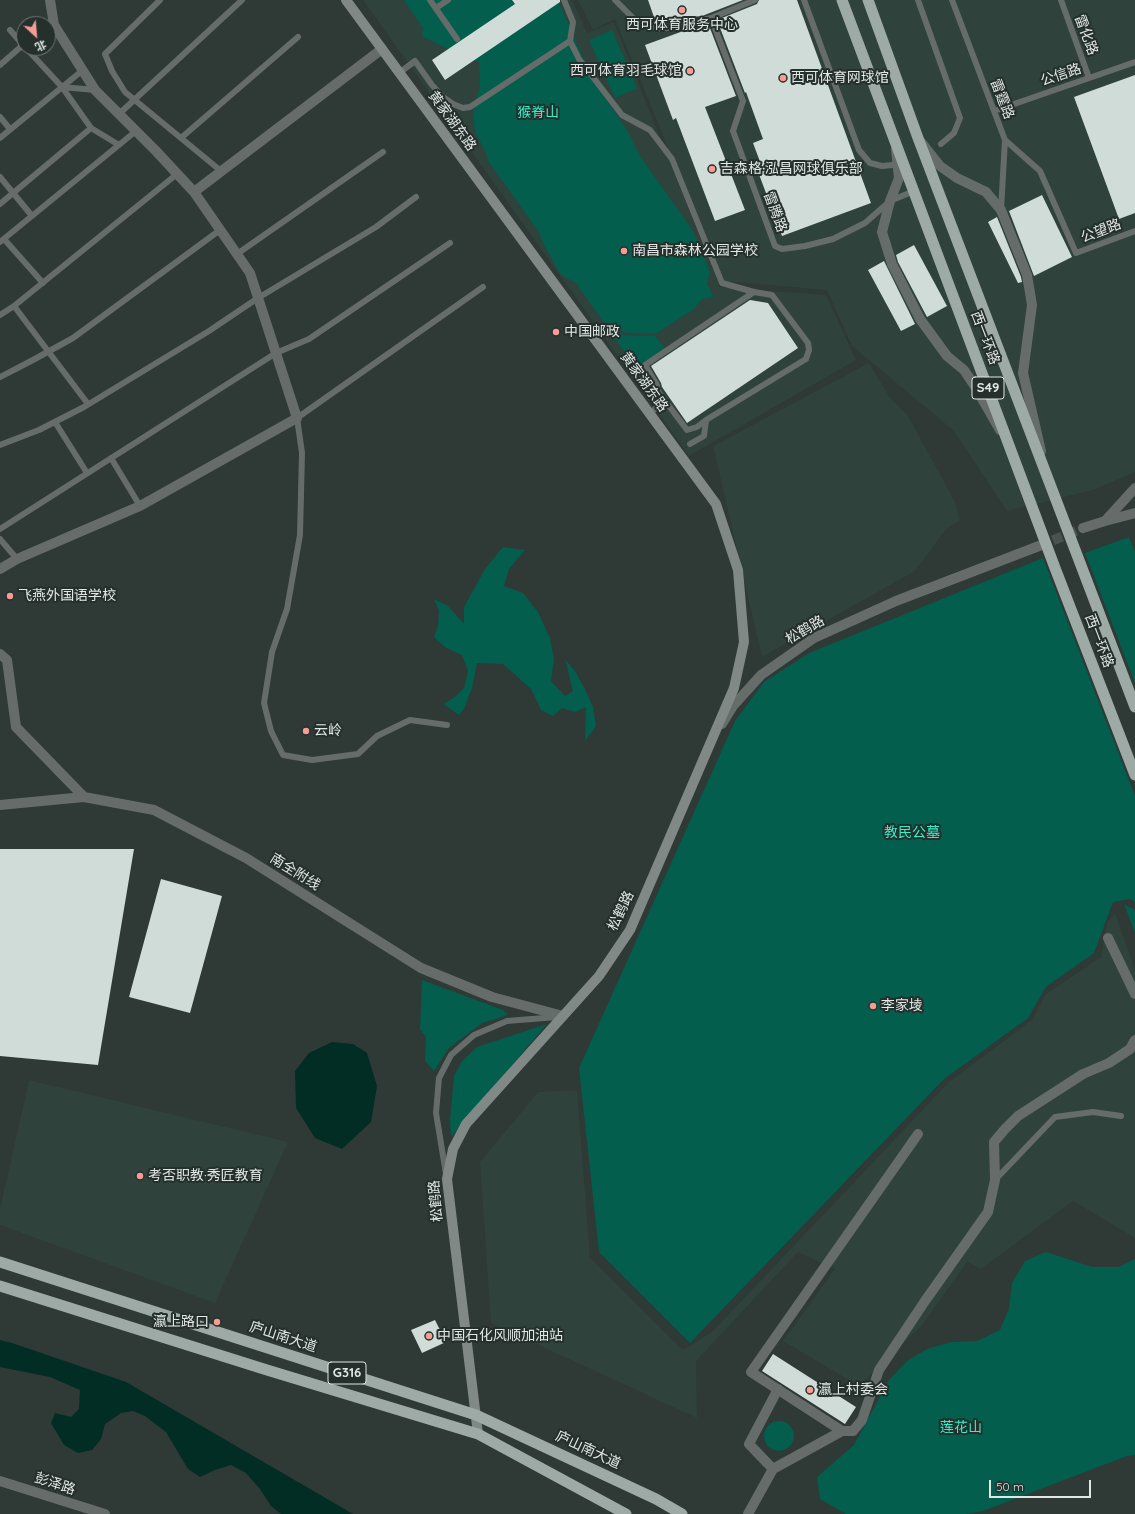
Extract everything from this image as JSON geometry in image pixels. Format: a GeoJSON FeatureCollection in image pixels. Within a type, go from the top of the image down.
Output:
{"type":"FeatureCollection","features":[{"type":"Feature","properties":{"kind":"highway","name":"西一环路"},"geometry":{"type":"LineString","coordinates":[[842,0],[1135,775]]}},
{"type":"Feature","properties":{"kind":"highway","name":"西一环路"},"geometry":{"type":"LineString","coordinates":[[868,0],[918,138],[1135,707]]}},
{"type":"Feature","properties":{"kind":"highway","name":"庐山南大道"},"geometry":{"type":"LineString","coordinates":[[0,1262],[476,1415],[656,1499],[682,1514]]}},
{"type":"Feature","properties":{"kind":"highway","name":"G316"},"geometry":{"type":"LineString","coordinates":[[0,1286],[267,1370],[478,1434],[626,1514]]}},
{"type":"Feature","properties":{"kind":"main road","name":"黄家湖东路"},"geometry":{"type":"LineString","coordinates":[[346,0],[716,504],[738,570],[744,642],[734,688],[710,742]]}},
{"type":"Feature","properties":{"kind":"main road","name":"松鹤路"},"geometry":{"type":"LineString","coordinates":[[478,1434],[446,1179],[453,1149],[466,1124],[599,976],[630,930],[710,742]]}},
{"type":"Feature","properties":{"kind":"street"},"geometry":{"type":"LineString","coordinates":[[0,569],[17,559],[140,506],[297,418],[250,273],[194,192],[95,90],[54,25],[50,0]]}},
{"type":"Feature","properties":{"kind":"street"},"geometry":{"type":"LineString","coordinates":[[194,192],[382,49]]}},
{"type":"Feature","properties":{"kind":"street"},"geometry":{"type":"LineString","coordinates":[[918,138],[940,166],[957,178],[986,192],[1001,210],[1026,275],[1032,305],[1023,372],[1049,484]]}},
{"type":"Feature","properties":{"kind":"street"},"geometry":{"type":"LineString","coordinates":[[896,142],[899,178],[890,201],[882,232],[892,264],[920,319],[947,356],[964,370],[976,388],[1014,457]]}},
{"type":"Feature","properties":{"kind":"street"},"geometry":{"type":"LineString","coordinates":[[1105,520],[1135,488]]}},
{"type":"Feature","properties":{"kind":"street"},"geometry":{"type":"LineString","coordinates":[[1083,528],[1105,520],[1135,513]]}},
{"type":"Feature","properties":{"kind":"street","name":"松鹤路"},"geometry":{"type":"LineString","coordinates":[[710,742],[733,706],[761,674],[814,638],[896,601],[1039,546]]}},
{"type":"Feature","properties":{"kind":"street"},"geometry":{"type":"LineString","coordinates":[[0,654],[7,660],[16,727],[84,797]]}},
{"type":"Feature","properties":{"kind":"street","name":"南全附线"},"geometry":{"type":"LineString","coordinates":[[0,805],[84,797],[154,810],[246,858],[421,968],[492,997],[563,1016]]}},
{"type":"Feature","properties":{"kind":"street"},"geometry":{"type":"LineString","coordinates":[[1108,938],[1135,994]]}},
{"type":"Feature","properties":{"kind":"street"},"geometry":{"type":"LineString","coordinates":[[748,1514],[773,1468],[842,1431],[853,1431],[862,1420],[879,1370],[925,1301],[988,1212],[995,1180],[994,1142],[1018,1116],[1084,1074],[1109,1063],[1130,1049],[1135,1040]]}},
{"type":"Feature","properties":{"kind":"street"},"geometry":{"type":"LineString","coordinates":[[842,1431],[751,1372],[918,1134]]}},
{"type":"Feature","properties":{"kind":"street"},"geometry":{"type":"LineString","coordinates":[[773,1468],[749,1444],[778,1389]]}},
{"type":"Feature","properties":{"kind":"street","name":"彭泽路"},"geometry":{"type":"LineString","coordinates":[[0,1481],[103,1514]]}},
{"type":"Feature","properties":{"kind":"lane"},"geometry":{"type":"LineString","coordinates":[[160,0],[105,54],[112,71],[125,92],[221,171]]}},
{"type":"Feature","properties":{"kind":"lane"},"geometry":{"type":"LineString","coordinates":[[119,114],[242,0]]}},
{"type":"Feature","properties":{"kind":"lane"},"geometry":{"type":"LineString","coordinates":[[430,0],[457,38]]}},
{"type":"Feature","properties":{"kind":"lane"},"geometry":{"type":"LineString","coordinates":[[436,8],[448,0]]}},
{"type":"Feature","properties":{"kind":"lane"},"geometry":{"type":"LineString","coordinates":[[564,0],[573,22],[570,41],[579,58],[622,115],[650,130],[672,159],[722,283],[754,292],[772,295],[808,343],[809,350],[806,359],[697,427],[687,430],[657,390],[657,385],[645,365],[754,292]]}},
{"type":"Feature","properties":{"kind":"lane"},"geometry":{"type":"LineString","coordinates":[[615,0],[636,21],[660,28],[676,28],[711,18],[754,0]]}},
{"type":"Feature","properties":{"kind":"lane"},"geometry":{"type":"LineString","coordinates":[[804,0],[859,150],[870,163],[882,166],[893,165]]}},
{"type":"Feature","properties":{"kind":"lane"},"geometry":{"type":"LineString","coordinates":[[918,0],[960,118],[954,132],[941,144]]}},
{"type":"Feature","properties":{"kind":"lane","name":"雷霆路"},"geometry":{"type":"LineString","coordinates":[[952,0],[1005,140],[1001,210]]}},
{"type":"Feature","properties":{"kind":"lane","name":"雷化路"},"geometry":{"type":"LineString","coordinates":[[1061,0],[1089,78]]}},
{"type":"Feature","properties":{"kind":"lane","name":"雷腾路"},"geometry":{"type":"LineString","coordinates":[[711,18],[743,101],[733,131],[775,246],[782,249],[805,246],[833,239],[865,222],[890,201],[914,191]]}},
{"type":"Feature","properties":{"kind":"lane"},"geometry":{"type":"LineString","coordinates":[[10,30],[16,37]]}},
{"type":"Feature","properties":{"kind":"lane"},"geometry":{"type":"LineString","coordinates":[[181,138],[298,36]]}},
{"type":"Feature","properties":{"kind":"lane"},"geometry":{"type":"LineString","coordinates":[[399,73],[415,61],[432,85],[443,97],[453,104],[463,108],[470,108],[570,41]]}},
{"type":"Feature","properties":{"kind":"lane"},"geometry":{"type":"LineString","coordinates":[[0,65],[16,52]]}},
{"type":"Feature","properties":{"kind":"lane"},"geometry":{"type":"LineString","coordinates":[[33,56],[62,87],[91,128],[119,145]]}},
{"type":"Feature","properties":{"kind":"lane","name":"公信路"},"geometry":{"type":"LineString","coordinates":[[994,111],[1135,62]]}},
{"type":"Feature","properties":{"kind":"lane"},"geometry":{"type":"LineString","coordinates":[[0,138],[83,70]]}},
{"type":"Feature","properties":{"kind":"lane"},"geometry":{"type":"LineString","coordinates":[[62,87],[95,90]]}},
{"type":"Feature","properties":{"kind":"lane"},"geometry":{"type":"LineString","coordinates":[[0,116],[10,129]]}},
{"type":"Feature","properties":{"kind":"lane"},"geometry":{"type":"LineString","coordinates":[[0,204],[91,128]]}},
{"type":"Feature","properties":{"kind":"lane"},"geometry":{"type":"LineString","coordinates":[[42,283],[2,240],[136,131]]}},
{"type":"Feature","properties":{"kind":"lane","name":"公望路"},"geometry":{"type":"LineString","coordinates":[[1005,140],[1040,171],[1076,253],[1135,230]]}},
{"type":"Feature","properties":{"kind":"lane"},"geometry":{"type":"LineString","coordinates":[[237,254],[383,152]]}},
{"type":"Feature","properties":{"kind":"lane"},"geometry":{"type":"LineString","coordinates":[[0,315],[14,306],[177,174]]}},
{"type":"Feature","properties":{"kind":"lane"},"geometry":{"type":"LineString","coordinates":[[0,176],[32,216]]}},
{"type":"Feature","properties":{"kind":"lane"},"geometry":{"type":"LineString","coordinates":[[0,445],[39,430],[88,404],[209,331],[258,298],[376,227],[416,197]]}},
{"type":"Feature","properties":{"kind":"lane"},"geometry":{"type":"LineString","coordinates":[[0,376],[73,338],[220,230]]}},
{"type":"Feature","properties":{"kind":"lane"},"geometry":{"type":"LineString","coordinates":[[0,529],[276,353],[309,339],[450,243]]}},
{"type":"Feature","properties":{"kind":"lane"},"geometry":{"type":"LineString","coordinates":[[447,725],[410,720],[377,736],[358,754],[312,760],[283,755],[271,731],[264,703],[272,652],[288,609],[300,535],[302,453],[297,418],[483,287]]}},
{"type":"Feature","properties":{"kind":"lane"},"geometry":{"type":"LineString","coordinates":[[14,306],[88,404]]}},
{"type":"Feature","properties":{"kind":"lane"},"geometry":{"type":"LineString","coordinates":[[649,413],[666,402]]}},
{"type":"Feature","properties":{"kind":"lane"},"geometry":{"type":"LineString","coordinates":[[690,444],[704,436],[706,420]]}},
{"type":"Feature","properties":{"kind":"lane"},"geometry":{"type":"LineString","coordinates":[[55,422],[87,474]]}},
{"type":"Feature","properties":{"kind":"lane"},"geometry":{"type":"LineString","coordinates":[[111,458],[140,506]]}},
{"type":"Feature","properties":{"kind":"lane"},"geometry":{"type":"LineString","coordinates":[[0,539],[17,559]]}},
{"type":"Feature","properties":{"kind":"lane"},"geometry":{"type":"LineString","coordinates":[[446,1179],[436,1113],[439,1078],[452,1054],[474,1035],[507,1021],[563,1016]]}},
{"type":"Feature","properties":{"kind":"lane"},"geometry":{"type":"LineString","coordinates":[[995,1180],[1055,1117],[1093,1112],[1121,1116]]}},
{"type":"Feature","properties":{"kind":"shaded area","name":"南昌市森林公园学校"},"geometry":{"type":"Polygon","coordinates":[[[363,0],[572,0],[587,33],[614,22],[720,287],[826,295],[856,360],[689,456],[363,0]]]}},
{"type":"Feature","properties":{"kind":"shaded area"},"geometry":{"type":"Polygon","coordinates":[[[578,0],[1135,0],[1135,472],[1093,490],[1007,511],[954,431],[852,346],[827,290],[723,281],[615,19],[593,30],[578,0]]]}},
{"type":"Feature","properties":{"kind":"shaded area"},"geometry":{"type":"Polygon","coordinates":[[[869,363],[890,398],[908,416],[955,502],[960,521],[946,529],[915,571],[762,657],[713,446],[869,363]]]}},
{"type":"Feature","properties":{"kind":"shaded area"},"geometry":{"type":"Polygon","coordinates":[[[1115,913],[1135,970],[1135,1238],[1073,1201],[981,1269],[967,1262],[923,1324],[859,1386],[783,1341],[835,1269],[798,1252],[696,1361],[697,1418],[491,1323],[480,1162],[538,1092],[577,1090],[590,1258],[683,1350],[712,1332],[949,1082],[1032,1020],[1046,994],[1101,957],[1107,923],[1115,913]]]}},
{"type":"Feature","properties":{"kind":"shaded area"},"geometry":{"type":"Polygon","coordinates":[[[332,1042],[353,1044],[367,1053],[377,1086],[371,1122],[342,1149],[315,1138],[296,1108],[295,1071],[309,1053],[332,1042]]]}},
{"type":"Feature","properties":{"kind":"shaded area","name":"考否职教·秀匠教育"},"geometry":{"type":"Polygon","coordinates":[[[29,1080],[288,1142],[215,1303],[0,1225],[0,1209],[29,1080]]]}},
{"type":"Feature","properties":{"kind":"shaded area"},"geometry":{"type":"Polygon","coordinates":[[[0,1340],[126,1382],[353,1514],[281,1514],[271,1506],[260,1489],[246,1473],[231,1465],[200,1477],[188,1469],[166,1432],[145,1416],[133,1411],[121,1413],[105,1424],[101,1439],[92,1450],[78,1453],[64,1445],[51,1423],[55,1413],[71,1417],[79,1409],[80,1390],[50,1377],[0,1367],[0,1340]]]}},
{"type":"Feature","properties":{"kind":"green space","name":"猴脊山"},"geometry":{"type":"Polygon","coordinates":[[[404,0],[558,0],[592,79],[627,130],[640,156],[693,231],[710,272],[707,284],[714,297],[702,299],[694,309],[657,333],[626,333],[603,321],[576,283],[560,274],[542,241],[539,232],[488,161],[487,155],[475,132],[473,112],[480,86],[479,62],[422,36],[423,28],[404,0]]]}},
{"type":"Feature","properties":{"kind":"green space"},"geometry":{"type":"Polygon","coordinates":[[[612,30],[637,88],[615,98],[589,40],[612,30]]]}},
{"type":"Feature","properties":{"kind":"green space"},"geometry":{"type":"Polygon","coordinates":[[[605,325],[625,336],[655,336],[665,348],[641,364],[654,384],[653,391],[605,325]]]}},
{"type":"Feature","properties":{"kind":"green space"},"geometry":{"type":"Polygon","coordinates":[[[1129,537],[1135,552],[1135,683],[1085,553],[1129,537]]]}},
{"type":"Feature","properties":{"kind":"green space"},"geometry":{"type":"Polygon","coordinates":[[[503,547],[525,550],[509,569],[504,586],[523,593],[538,612],[550,638],[554,659],[551,681],[565,696],[573,691],[565,659],[575,671],[593,707],[596,726],[585,741],[586,707],[575,712],[562,708],[553,716],[541,710],[531,689],[503,664],[477,663],[472,688],[464,709],[459,715],[443,704],[455,697],[464,688],[468,671],[462,655],[446,648],[434,637],[438,626],[439,611],[434,599],[448,606],[464,624],[464,607],[485,569],[503,547]]]}},
{"type":"Feature","properties":{"kind":"green space","name":"教民公墓"},"geometry":{"type":"Polygon","coordinates":[[[1043,558],[1135,796],[1135,902],[1130,899],[1113,902],[1094,953],[1046,987],[1028,1018],[944,1079],[690,1343],[599,1252],[579,1068],[735,721],[764,682],[809,653],[1043,558]]]}},
{"type":"Feature","properties":{"kind":"green space"},"geometry":{"type":"Polygon","coordinates":[[[1124,904],[1135,910],[1135,933],[1124,904]]]}},
{"type":"Feature","properties":{"kind":"green space"},"geometry":{"type":"Polygon","coordinates":[[[422,980],[503,1010],[508,1015],[482,1023],[449,1048],[434,1071],[425,1061],[426,1037],[420,1029],[422,980]]]}},
{"type":"Feature","properties":{"kind":"green space"},"geometry":{"type":"Polygon","coordinates":[[[547,1024],[451,1137],[450,1120],[454,1076],[462,1061],[477,1047],[547,1024]]]}},
{"type":"Feature","properties":{"kind":"green space","name":"莲花山"},"geometry":{"type":"Polygon","coordinates":[[[1046,1252],[1092,1267],[1118,1267],[1135,1259],[1135,1455],[1127,1456],[983,1511],[966,1514],[846,1514],[820,1499],[817,1477],[854,1445],[889,1380],[907,1361],[927,1349],[951,1342],[977,1341],[1000,1330],[1009,1308],[1012,1283],[1025,1261],[1046,1252]]]}},
{"type":"Feature","properties":{"kind":"green space"},"geometry":{"type":"Polygon","coordinates":[[[779,1421],[785,1422],[793,1430],[793,1442],[785,1450],[779,1451],[773,1450],[765,1442],[764,1436],[765,1430],[773,1422],[779,1421]]]}},
{"type":"Feature","properties":{"kind":"building"},"geometry":{"type":"Polygon","coordinates":[[[512,0],[560,0],[560,2],[445,80],[432,60],[515,4],[512,0]]]}},
{"type":"Feature","properties":{"kind":"building","name":"西可体育服务中心"},"geometry":{"type":"Polygon","coordinates":[[[648,0],[743,0],[702,16],[655,20],[648,0]]]}},
{"type":"Feature","properties":{"kind":"building","name":"西可体育网球馆"},"geometry":{"type":"Polygon","coordinates":[[[759,0],[797,0],[871,203],[782,236],[757,169],[762,167],[753,143],[763,139],[717,20],[757,4],[759,0]]]}},
{"type":"Feature","properties":{"kind":"building"},"geometry":{"type":"Polygon","coordinates":[[[708,23],[736,96],[705,107],[745,210],[715,221],[676,118],[673,120],[645,45],[708,23]]]}},
{"type":"Feature","properties":{"kind":"building"},"geometry":{"type":"Polygon","coordinates":[[[1135,75],[1135,213],[1119,219],[1074,97],[1135,75]]]}},
{"type":"Feature","properties":{"kind":"building"},"geometry":{"type":"Polygon","coordinates":[[[1042,195],[1072,257],[1034,276],[1009,211],[1042,195]]]}},
{"type":"Feature","properties":{"kind":"building"},"geometry":{"type":"Polygon","coordinates":[[[997,217],[1022,282],[1018,283],[988,222],[997,217]]]}},
{"type":"Feature","properties":{"kind":"building"},"geometry":{"type":"Polygon","coordinates":[[[914,245],[947,306],[927,317],[898,262],[896,255],[914,245]]]}},
{"type":"Feature","properties":{"kind":"building"},"geometry":{"type":"Polygon","coordinates":[[[884,261],[915,324],[901,331],[868,270],[884,261]]]}},
{"type":"Feature","properties":{"kind":"building"},"geometry":{"type":"Polygon","coordinates":[[[750,300],[768,303],[798,348],[687,423],[662,387],[651,366],[750,300]]]}},
{"type":"Feature","properties":{"kind":"building"},"geometry":{"type":"Polygon","coordinates":[[[0,849],[134,849],[98,1065],[0,1056],[0,849]]]}},
{"type":"Feature","properties":{"kind":"building"},"geometry":{"type":"Polygon","coordinates":[[[161,879],[222,896],[190,1013],[129,997],[161,879]]]}},
{"type":"Feature","properties":{"kind":"building","name":"中国石化风顺加油站"},"geometry":{"type":"Polygon","coordinates":[[[435,1320],[446,1342],[422,1353],[411,1330],[435,1320]]]}},
{"type":"Feature","properties":{"kind":"building"},"geometry":{"type":"Polygon","coordinates":[[[773,1354],[856,1407],[845,1424],[762,1371],[773,1354]]]}},
{"type":"Feature","properties":{"kind":"tunnel"},"geometry":{"type":"LineString","coordinates":[[1039,546],[1083,528]]}},
{"type":"Feature","properties":{"kind":"place","name":"西可体育服务中心"},"geometry":{"type":"Point","coordinates":[682,10]}},
{"type":"Feature","properties":{"kind":"place","name":"西可体育羽毛球馆"},"geometry":{"type":"Point","coordinates":[690,71]}},
{"type":"Feature","properties":{"kind":"place","name":"西可体育网球馆"},"geometry":{"type":"Point","coordinates":[783,78]}},
{"type":"Feature","properties":{"kind":"place","name":"吉森格·泓昌网球俱乐部"},"geometry":{"type":"Point","coordinates":[712,169]}},
{"type":"Feature","properties":{"kind":"place","name":"南昌市森林公园学校"},"geometry":{"type":"Point","coordinates":[624,251]}},
{"type":"Feature","properties":{"kind":"place","name":"中国邮政"},"geometry":{"type":"Point","coordinates":[556,332]}},
{"type":"Feature","properties":{"kind":"place","name":"飞燕外国语学校"},"geometry":{"type":"Point","coordinates":[10,596]}},
{"type":"Feature","properties":{"kind":"place","name":"云岭"},"geometry":{"type":"Point","coordinates":[306,731]}},
{"type":"Feature","properties":{"kind":"place","name":"李家堎"},"geometry":{"type":"Point","coordinates":[873,1006]}},
{"type":"Feature","properties":{"kind":"place","name":"考否职教·秀匠教育"},"geometry":{"type":"Point","coordinates":[140,1176]}},
{"type":"Feature","properties":{"kind":"place","name":"瀛上路口"},"geometry":{"type":"Point","coordinates":[217,1322]}},
{"type":"Feature","properties":{"kind":"place","name":"中国石化风顺加油站"},"geometry":{"type":"Point","coordinates":[429,1336]}},
{"type":"Feature","properties":{"kind":"place","name":"瀛上村委会"},"geometry":{"type":"Point","coordinates":[810,1390]}}]}
